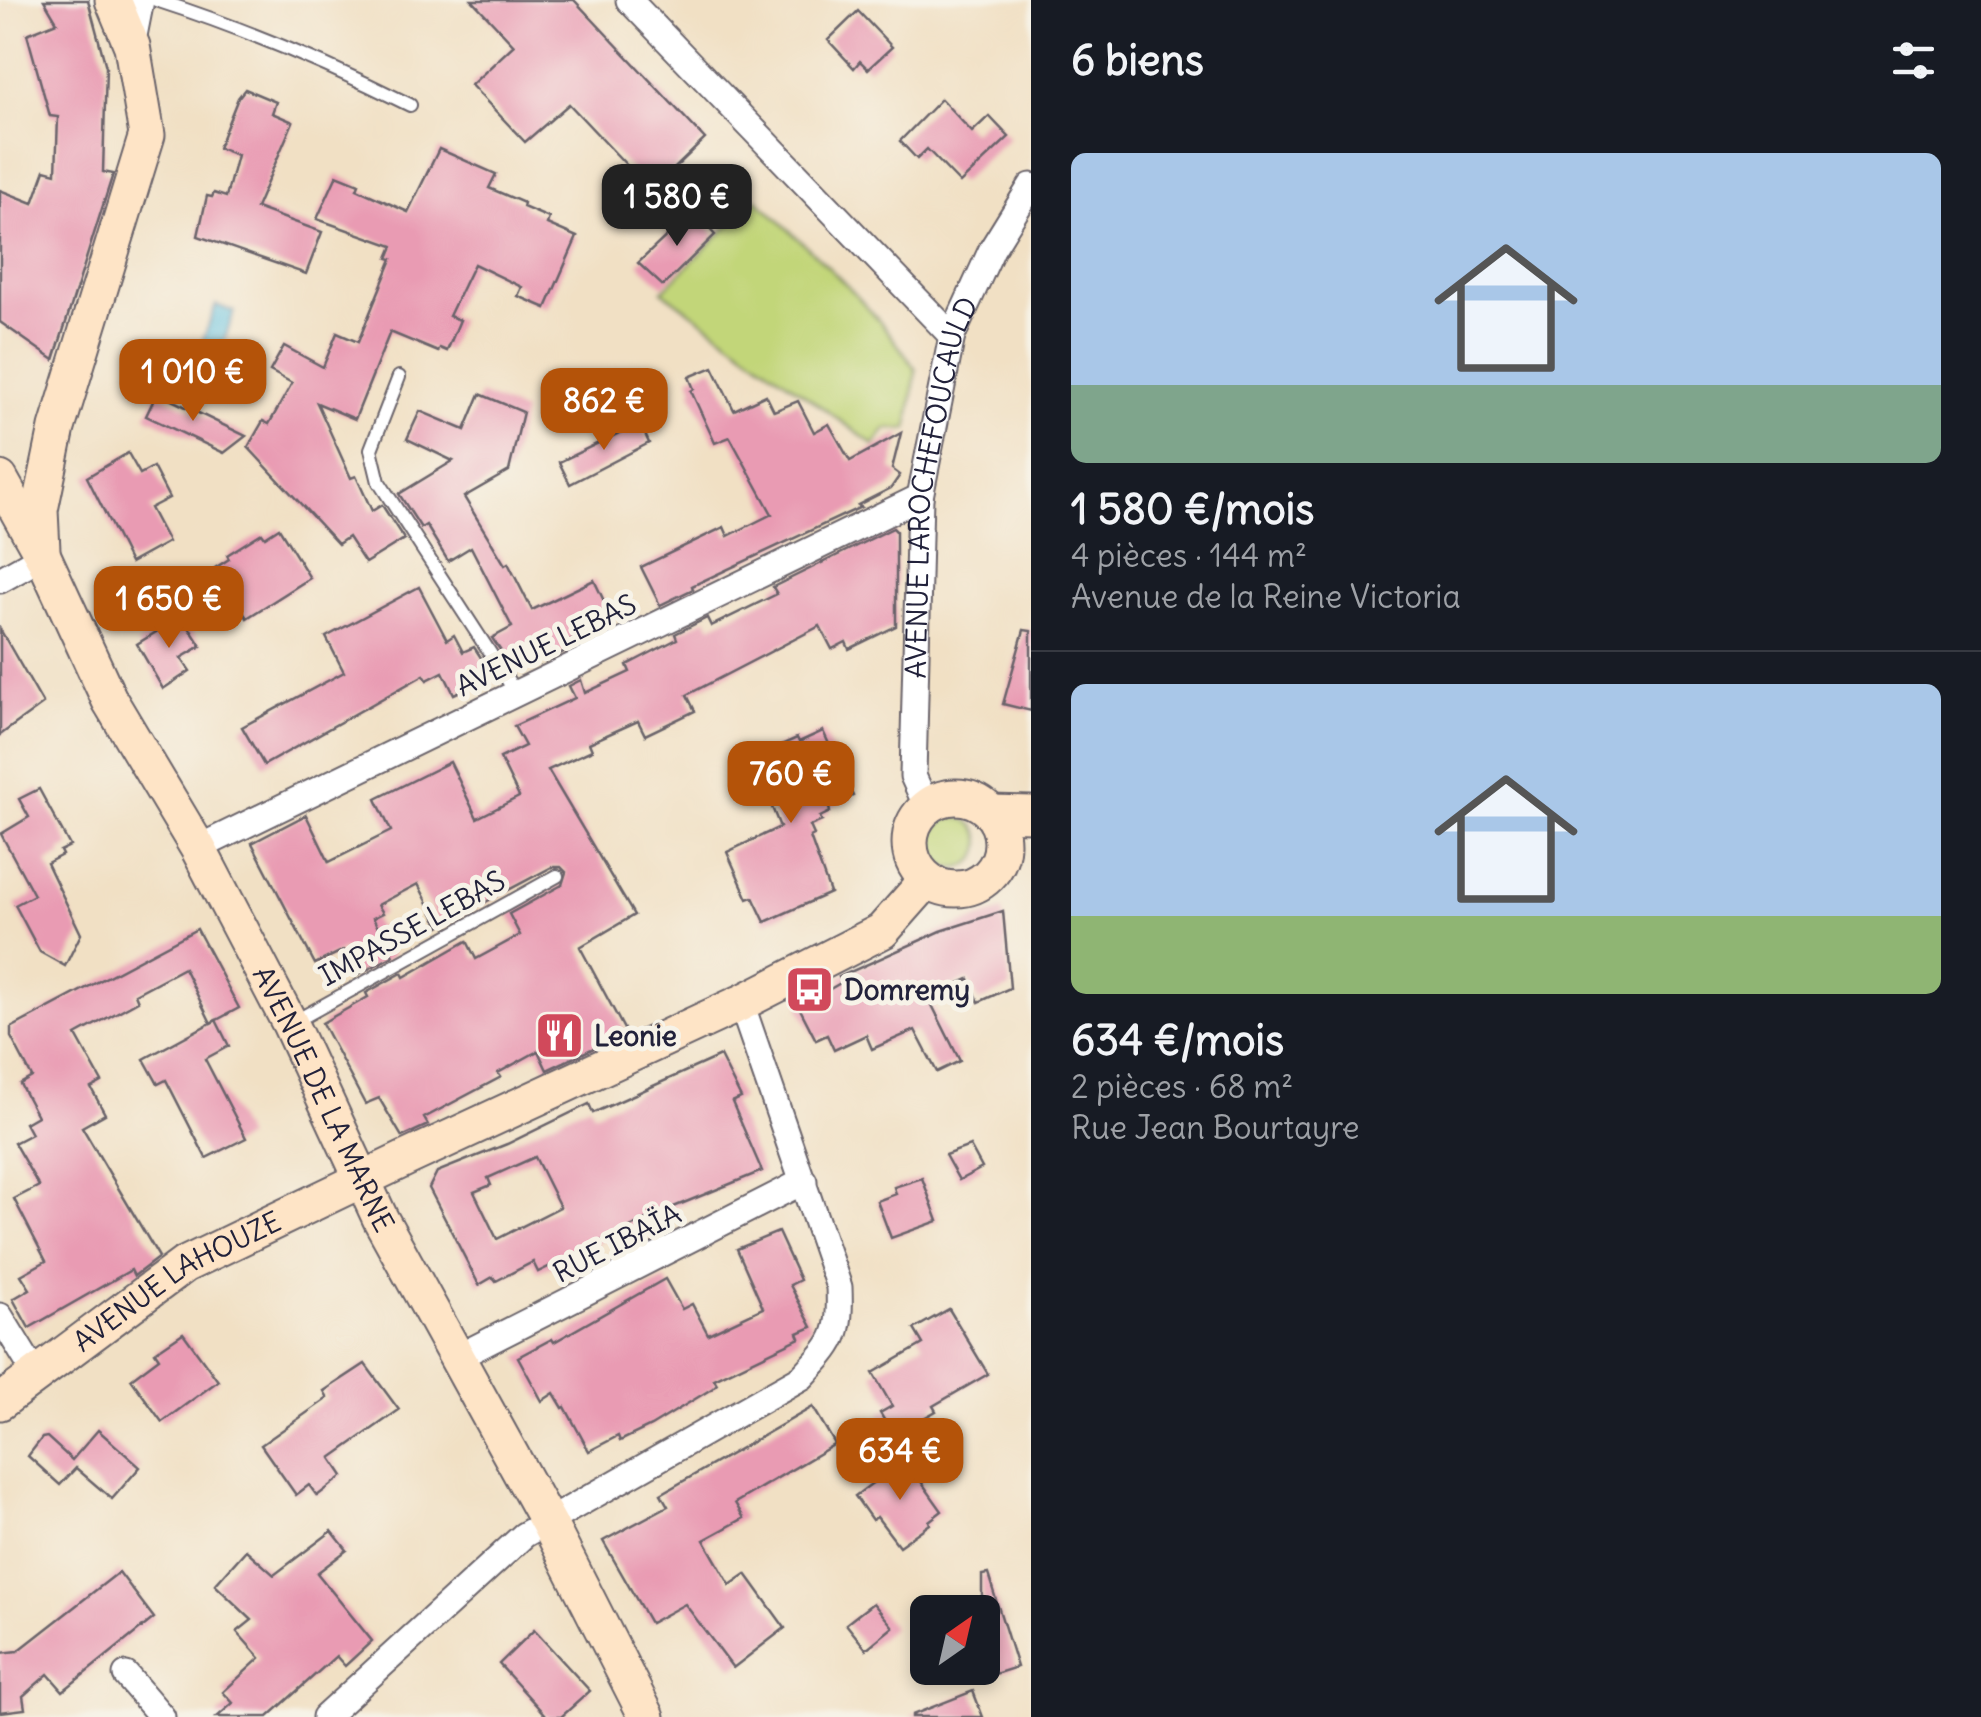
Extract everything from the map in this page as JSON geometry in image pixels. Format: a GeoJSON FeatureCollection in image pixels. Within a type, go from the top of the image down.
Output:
{"type":"FeatureCollection","features":[{"type":"Feature","properties":{"kind":"main road"},"geometry":{"type":"LineString","coordinates":[[42,556],[40,510],[55,438],[147,135],[132,46],[113,0]]}},
{"type":"Feature","properties":{"kind":"main road"},"geometry":{"type":"LineString","coordinates":[[0,455],[32,456],[55,438]]}},
{"type":"Feature","properties":{"kind":"main road","name":"AVENUE DE LA MARNE"},"geometry":{"type":"LineString","coordinates":[[0,479],[42,556],[110,701],[198,848],[290,1024],[381,1220],[548,1524],[638,1707]]}},
{"type":"Feature","properties":{"kind":"main road"},"geometry":{"type":"LineString","coordinates":[[992,873],[1003,850],[998,824],[980,804],[953,797],[927,807],[917,817],[910,844],[918,870],[928,880],[954,890],[968,888],[992,873],[1031,866]]}},
{"type":"Feature","properties":{"kind":"main road"},"geometry":{"type":"LineString","coordinates":[[992,813],[1031,814]]}},
{"type":"Feature","properties":{"kind":"main road"},"geometry":{"type":"LineString","coordinates":[[364,1179],[741,1004],[882,931],[928,880]]}},
{"type":"Feature","properties":{"kind":"main road","name":"AVENUE LAHOUZE"},"geometry":{"type":"LineString","coordinates":[[0,1402],[184,1265],[364,1179]]}},
{"type":"Feature","properties":{"kind":"street"},"geometry":{"type":"LineString","coordinates":[[132,46],[141,0]]}},
{"type":"Feature","properties":{"kind":"street"},"geometry":{"type":"LineString","coordinates":[[629,0],[952,336]]}},
{"type":"Feature","properties":{"kind":"street","name":"AVENUE LAROCHEFOUCAULD"},"geometry":{"type":"LineString","coordinates":[[927,807],[913,776],[920,497],[952,336],[992,248],[1031,186]]}},
{"type":"Feature","properties":{"kind":"street","name":"AVENUE LEBAS"},"geometry":{"type":"LineString","coordinates":[[198,848],[920,497]]}},
{"type":"Feature","properties":{"kind":"street"},"geometry":{"type":"LineString","coordinates":[[0,580],[42,556]]}},
{"type":"Feature","properties":{"kind":"street"},"geometry":{"type":"LineString","coordinates":[[326,1717],[524,1535],[802,1378],[824,1354],[841,1324],[840,1287],[741,1004]]}},
{"type":"Feature","properties":{"kind":"street","name":"RUE IBAÏA"},"geometry":{"type":"LineString","coordinates":[[456,1358],[804,1182]]}},
{"type":"Feature","properties":{"kind":"street"},"geometry":{"type":"LineString","coordinates":[[0,1316],[36,1375]]}},
{"type":"Feature","properties":{"kind":"street"},"geometry":{"type":"LineString","coordinates":[[126,1675],[162,1717]]}},
{"type":"Feature","properties":{"kind":"lane"},"geometry":{"type":"LineString","coordinates":[[156,0],[312,56],[410,105]]}},
{"type":"Feature","properties":{"kind":"lane"},"geometry":{"type":"LineString","coordinates":[[399,377],[371,449],[379,482],[516,693]]}},
{"type":"Feature","properties":{"kind":"lane","name":"IMPASSE LEBAS"},"geometry":{"type":"LineString","coordinates":[[290,1024],[557,876]]}},
{"type":"Feature","properties":{"kind":"green space"},"geometry":{"type":"Polygon","coordinates":[[[756,199],[862,301],[916,370],[908,429],[886,429],[874,445],[662,291],[756,199]]]}},
{"type":"Feature","properties":{"kind":"green space"},"geometry":{"type":"Polygon","coordinates":[[[956,818],[974,825],[981,843],[974,861],[956,868],[938,861],[931,843],[938,825],[956,818]]]}},
{"type":"Feature","properties":{"kind":"water"},"geometry":{"type":"Polygon","coordinates":[[[216,305],[234,312],[220,353],[201,346],[216,305]]]}},
{"type":"Feature","properties":{"kind":"building"},"geometry":{"type":"Polygon","coordinates":[[[44,0],[88,0],[106,67],[103,172],[113,174],[54,360],[0,322],[0,190],[33,203],[45,170],[56,173],[58,117],[50,116],[27,34],[57,22],[44,0]]]}},
{"type":"Feature","properties":{"kind":"building"},"geometry":{"type":"Polygon","coordinates":[[[472,0],[574,0],[705,139],[651,191],[569,104],[525,142],[471,85],[514,45],[472,0]]]}},
{"type":"Feature","properties":{"kind":"building"},"geometry":{"type":"Polygon","coordinates":[[[858,11],[892,47],[868,69],[860,61],[854,68],[828,40],[858,11]]]}},
{"type":"Feature","properties":{"kind":"building"},"geometry":{"type":"Polygon","coordinates":[[[245,89],[276,102],[272,113],[293,122],[256,208],[322,232],[306,274],[198,236],[207,196],[214,193],[226,197],[237,155],[218,148],[245,89]]]}},
{"type":"Feature","properties":{"kind":"building"},"geometry":{"type":"Polygon","coordinates":[[[941,99],[972,132],[989,116],[1009,137],[960,183],[927,149],[917,159],[900,141],[941,99]]]}},
{"type":"Feature","properties":{"kind":"building"},"geometry":{"type":"Polygon","coordinates":[[[439,149],[496,174],[489,188],[524,203],[523,207],[549,218],[547,224],[577,237],[546,308],[518,296],[522,287],[474,264],[449,316],[460,320],[447,351],[440,348],[438,352],[390,332],[355,419],[317,403],[351,478],[356,476],[372,511],[382,505],[404,539],[365,563],[348,537],[338,544],[248,447],[263,421],[269,424],[292,383],[270,371],[284,346],[323,367],[337,333],[358,342],[392,259],[388,258],[393,246],[317,219],[337,175],[359,184],[357,189],[408,212],[439,149]]]}},
{"type":"Feature","properties":{"kind":"building"},"geometry":{"type":"Polygon","coordinates":[[[693,211],[715,235],[663,286],[638,263],[693,211]]]}},
{"type":"Feature","properties":{"kind":"building"},"geometry":{"type":"Polygon","coordinates":[[[713,367],[734,410],[766,395],[774,411],[798,401],[814,432],[829,424],[850,461],[901,433],[892,469],[900,475],[891,488],[858,505],[861,507],[692,586],[693,589],[660,605],[641,567],[724,527],[728,536],[772,514],[730,437],[715,443],[691,391],[694,389],[689,377],[713,367]]]}},
{"type":"Feature","properties":{"kind":"building"},"geometry":{"type":"Polygon","coordinates":[[[157,393],[246,436],[224,453],[146,416],[157,393]]]}},
{"type":"Feature","properties":{"kind":"building"},"geometry":{"type":"Polygon","coordinates":[[[480,394],[523,412],[509,471],[464,497],[505,565],[508,563],[532,610],[594,580],[613,620],[569,641],[572,648],[553,657],[548,647],[511,666],[492,638],[512,627],[471,547],[448,561],[426,525],[421,528],[399,494],[453,461],[407,439],[420,411],[465,430],[480,394]]]}},
{"type":"Feature","properties":{"kind":"building"},"geometry":{"type":"Polygon","coordinates":[[[640,423],[649,443],[570,484],[559,462],[640,423]]]}},
{"type":"Feature","properties":{"kind":"building"},"geometry":{"type":"Polygon","coordinates":[[[128,453],[140,474],[153,467],[169,498],[150,508],[168,542],[130,563],[87,477],[128,453]]]}},
{"type":"Feature","properties":{"kind":"building"},"geometry":{"type":"Polygon","coordinates":[[[279,528],[310,578],[247,618],[215,568],[229,559],[227,555],[262,533],[265,537],[279,528]]]}},
{"type":"Feature","properties":{"kind":"building"},"geometry":{"type":"Polygon","coordinates":[[[893,528],[896,626],[849,649],[846,642],[832,649],[820,626],[687,695],[695,711],[645,735],[638,721],[589,743],[592,750],[548,770],[634,915],[580,947],[626,1033],[547,1070],[538,1051],[498,1073],[501,1077],[424,1118],[428,1125],[402,1137],[379,1098],[365,1104],[322,1023],[368,997],[366,993],[402,973],[404,977],[467,941],[476,959],[520,935],[509,914],[562,885],[566,872],[561,867],[552,867],[440,926],[418,884],[378,905],[383,913],[373,918],[393,956],[357,975],[344,950],[315,964],[252,843],[306,815],[329,862],[391,831],[376,799],[450,762],[477,818],[519,797],[500,758],[525,746],[514,726],[575,698],[569,686],[581,680],[585,693],[630,672],[627,665],[677,639],[675,634],[707,618],[711,626],[777,594],[773,587],[893,528]]]}},
{"type":"Feature","properties":{"kind":"building"},"geometry":{"type":"Polygon","coordinates":[[[419,587],[447,640],[454,635],[463,652],[474,647],[493,676],[454,694],[443,672],[427,680],[424,675],[264,765],[242,727],[344,672],[326,637],[419,587]]]}},
{"type":"Feature","properties":{"kind":"building"},"geometry":{"type":"Polygon","coordinates":[[[182,616],[201,646],[181,658],[190,671],[163,689],[137,644],[182,616]]]}},
{"type":"Feature","properties":{"kind":"building"},"geometry":{"type":"Polygon","coordinates":[[[0,629],[43,704],[0,735],[0,629]]]}},
{"type":"Feature","properties":{"kind":"building"},"geometry":{"type":"Polygon","coordinates":[[[1024,630],[1031,631],[1031,711],[1003,704],[1024,630]]]}},
{"type":"Feature","properties":{"kind":"building"},"geometry":{"type":"Polygon","coordinates":[[[823,731],[853,796],[829,808],[830,812],[820,817],[822,821],[810,826],[814,835],[810,837],[830,893],[765,922],[753,897],[748,899],[727,852],[780,827],[752,758],[823,731]]]}},
{"type":"Feature","properties":{"kind":"building"},"geometry":{"type":"Polygon","coordinates":[[[39,789],[70,846],[47,863],[81,934],[65,966],[40,952],[15,905],[34,895],[1,834],[29,817],[19,799],[39,789]]]}},
{"type":"Feature","properties":{"kind":"building"},"geometry":{"type":"Polygon","coordinates":[[[1003,911],[1010,988],[979,1002],[969,979],[928,997],[960,1061],[937,1072],[915,1030],[872,1049],[866,1035],[834,1050],[827,1035],[816,1040],[799,1007],[842,982],[839,977],[941,931],[1003,911]]]}},
{"type":"Feature","properties":{"kind":"building"},"geometry":{"type":"Polygon","coordinates":[[[197,929],[239,1008],[211,1023],[184,968],[135,994],[138,1001],[76,1035],[102,1082],[91,1088],[105,1114],[82,1127],[159,1257],[134,1276],[131,1270],[29,1328],[13,1299],[30,1289],[21,1275],[46,1261],[14,1199],[39,1186],[14,1143],[31,1134],[25,1123],[37,1116],[20,1084],[32,1077],[11,1037],[11,1028],[197,929]]]}},
{"type":"Feature","properties":{"kind":"building"},"geometry":{"type":"Polygon","coordinates":[[[216,1020],[229,1046],[205,1059],[246,1138],[206,1158],[166,1080],[158,1084],[144,1059],[216,1020]]]}},
{"type":"Feature","properties":{"kind":"building"},"geometry":{"type":"Polygon","coordinates":[[[720,1056],[741,1098],[732,1102],[762,1171],[659,1213],[538,1272],[533,1262],[479,1285],[429,1188],[437,1172],[507,1144],[589,1104],[593,1113],[720,1056]],[[535,1157],[488,1178],[491,1185],[474,1192],[497,1239],[560,1207],[535,1157]]]}},
{"type":"Feature","properties":{"kind":"building"},"geometry":{"type":"Polygon","coordinates":[[[970,1146],[982,1168],[959,1180],[945,1155],[970,1146]]]}},
{"type":"Feature","properties":{"kind":"building"},"geometry":{"type":"Polygon","coordinates":[[[922,1178],[938,1221],[891,1238],[877,1201],[896,1194],[894,1187],[922,1178]]]}},
{"type":"Feature","properties":{"kind":"building"},"geometry":{"type":"Polygon","coordinates":[[[778,1232],[800,1280],[790,1285],[812,1327],[798,1333],[800,1338],[714,1379],[717,1384],[713,1388],[651,1426],[620,1441],[618,1436],[589,1451],[554,1393],[542,1401],[518,1357],[552,1339],[554,1342],[665,1279],[682,1309],[692,1304],[708,1334],[763,1308],[737,1249],[778,1232]]]}},
{"type":"Feature","properties":{"kind":"building"},"geometry":{"type":"Polygon","coordinates":[[[949,1309],[988,1374],[933,1406],[936,1411],[893,1435],[880,1413],[892,1406],[873,1373],[923,1344],[914,1329],[949,1309]]]}},
{"type":"Feature","properties":{"kind":"building"},"geometry":{"type":"Polygon","coordinates":[[[183,1333],[218,1381],[162,1422],[131,1379],[159,1358],[155,1352],[183,1333]]]}},
{"type":"Feature","properties":{"kind":"building"},"geometry":{"type":"Polygon","coordinates":[[[365,1364],[399,1410],[331,1458],[343,1476],[317,1496],[309,1485],[296,1495],[261,1445],[328,1398],[324,1391],[365,1364]]]}},
{"type":"Feature","properties":{"kind":"building"},"geometry":{"type":"Polygon","coordinates":[[[813,1407],[835,1444],[735,1503],[744,1518],[704,1540],[730,1585],[746,1574],[785,1628],[733,1668],[685,1604],[650,1623],[603,1541],[668,1506],[661,1494],[813,1407]]]}},
{"type":"Feature","properties":{"kind":"building"},"geometry":{"type":"Polygon","coordinates":[[[98,1430],[140,1467],[112,1499],[76,1468],[60,1485],[28,1456],[47,1437],[72,1460],[98,1430]]]}},
{"type":"Feature","properties":{"kind":"building"},"geometry":{"type":"Polygon","coordinates":[[[905,1459],[942,1511],[899,1546],[877,1517],[872,1520],[855,1496],[905,1459]]]}},
{"type":"Feature","properties":{"kind":"building"},"geometry":{"type":"Polygon","coordinates":[[[332,1531],[347,1550],[317,1573],[372,1641],[345,1666],[336,1656],[268,1717],[217,1717],[233,1703],[223,1692],[260,1658],[237,1632],[252,1620],[215,1585],[246,1550],[274,1575],[332,1531]]]}},
{"type":"Feature","properties":{"kind":"building"},"geometry":{"type":"Polygon","coordinates":[[[119,1572],[154,1618],[63,1691],[48,1674],[23,1696],[25,1709],[0,1712],[0,1653],[18,1651],[119,1572]]]}},
{"type":"Feature","properties":{"kind":"building"},"geometry":{"type":"Polygon","coordinates":[[[988,1574],[995,1595],[982,1595],[982,1575],[988,1574]]]}},
{"type":"Feature","properties":{"kind":"building"},"geometry":{"type":"Polygon","coordinates":[[[873,1603],[893,1627],[866,1649],[846,1624],[873,1603]]]}},
{"type":"Feature","properties":{"kind":"building"},"geometry":{"type":"Polygon","coordinates":[[[1000,1612],[1017,1667],[1000,1672],[1000,1612]]]}},
{"type":"Feature","properties":{"kind":"building"},"geometry":{"type":"Polygon","coordinates":[[[534,1630],[590,1691],[561,1717],[547,1717],[499,1664],[534,1630]]]}},
{"type":"Feature","properties":{"kind":"building"},"geometry":{"type":"Polygon","coordinates":[[[973,1691],[983,1717],[912,1717],[912,1715],[973,1691]]]}},
{"type":"Feature","properties":{"kind":"place","name":"Domremy"},"geometry":{"type":"Point","coordinates":[809,990]}},
{"type":"Feature","properties":{"kind":"place","name":"Leonie"},"geometry":{"type":"Point","coordinates":[559,1036]}}]}
